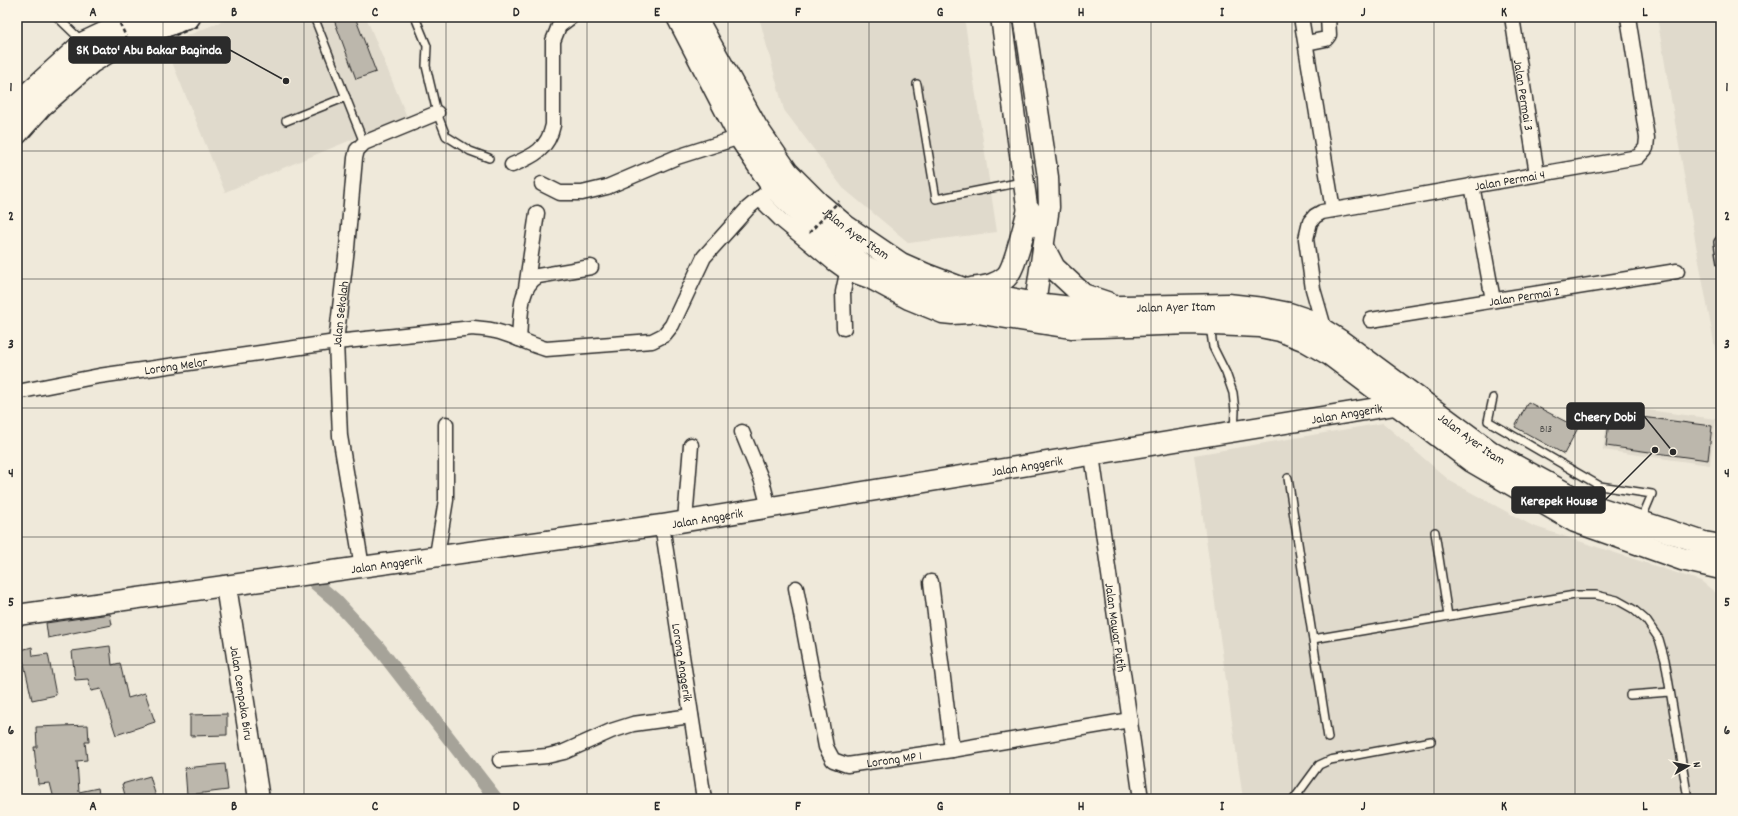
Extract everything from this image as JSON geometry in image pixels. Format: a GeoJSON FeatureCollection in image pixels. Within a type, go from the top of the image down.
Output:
{"type":"FeatureCollection","features":[{"type":"Feature","properties":{"kind":"main road"},"geometry":{"type":"LineString","coordinates":[[17,104],[84,43],[140,17]]}},
{"type":"Feature","properties":{"kind":"main road","name":"Jalan Ayer Itam"},"geometry":{"type":"LineString","coordinates":[[678,17],[766,192],[804,217],[864,266],[916,293],[958,308],[994,315],[1028,309],[1228,305],[1263,308],[1289,314],[1307,320],[1325,331],[1493,454],[1583,503],[1704,543],[1721,546]]}},
{"type":"Feature","properties":{"kind":"main road","name":"Jalan Ayer Itam"},"geometry":{"type":"LineString","coordinates":[[695,17],[756,127],[787,172],[818,203],[846,226],[902,264],[926,276],[1028,309],[1071,327],[1209,323],[1260,326],[1280,330],[1303,338],[1331,355],[1472,462],[1575,521],[1682,559],[1721,568]]}},
{"type":"Feature","properties":{"kind":"main road"},"geometry":{"type":"LineString","coordinates":[[17,133],[42,105],[90,62],[116,47],[151,31],[193,21]]}},
{"type":"Feature","properties":{"kind":"main road"},"geometry":{"type":"LineString","coordinates":[[966,290],[992,286],[1007,276],[1016,254],[1029,210]]}},
{"type":"Feature","properties":{"kind":"main road"},"geometry":{"type":"LineString","coordinates":[[1044,249],[1054,268],[1083,295],[1121,307]]}},
{"type":"Feature","properties":{"kind":"street"},"geometry":{"type":"LineString","coordinates":[[512,165],[531,158],[543,147],[551,136],[553,125],[553,41],[559,26],[571,17]]}},
{"type":"Feature","properties":{"kind":"street"},"geometry":{"type":"LineString","coordinates":[[1001,17],[1029,210],[1032,247],[1028,309]]}},
{"type":"Feature","properties":{"kind":"street"},"geometry":{"type":"LineString","coordinates":[[1024,17],[1048,177],[1049,207],[1044,249],[1028,309]]}},
{"type":"Feature","properties":{"kind":"street"},"geometry":{"type":"LineString","coordinates":[[1301,17],[1333,210]]}},
{"type":"Feature","properties":{"kind":"street"},"geometry":{"type":"LineString","coordinates":[[1306,43],[1326,39],[1329,36],[1328,17]]}},
{"type":"Feature","properties":{"kind":"street","name":"Jalan Permai 3"},"geometry":{"type":"LineString","coordinates":[[1512,17],[1536,174]]}},
{"type":"Feature","properties":{"kind":"street","name":"Jalan Permai 4"},"geometry":{"type":"LineString","coordinates":[[1325,331],[1313,289],[1306,239],[1308,230],[1315,216],[1322,212],[1638,157],[1646,148],[1647,138],[1628,17]]}},
{"type":"Feature","properties":{"kind":"street"},"geometry":{"type":"LineString","coordinates":[[364,142],[437,113]]}},
{"type":"Feature","properties":{"kind":"street"},"geometry":{"type":"LineString","coordinates":[[542,184],[560,193],[582,193],[607,187],[677,157],[740,138]]}},
{"type":"Feature","properties":{"kind":"street","name":"Jalan Sekolah"},"geometry":{"type":"LineString","coordinates":[[362,567],[340,436],[336,342],[347,248],[356,150],[364,142]]}},
{"type":"Feature","properties":{"kind":"street"},"geometry":{"type":"LineString","coordinates":[[1472,185],[1493,300]]}},
{"type":"Feature","properties":{"kind":"street"},"geometry":{"type":"LineString","coordinates":[[766,192],[781,220],[832,263],[847,273],[869,281],[908,302],[942,316],[994,315]]}},
{"type":"Feature","properties":{"kind":"street","name":"Lorong Melor"},"geometry":{"type":"LineString","coordinates":[[17,392],[99,376],[336,342],[473,328],[495,331],[519,339],[531,345],[546,349],[652,341],[664,335],[672,325],[704,257],[748,208],[766,192]]}},
{"type":"Feature","properties":{"kind":"street"},"geometry":{"type":"LineString","coordinates":[[519,339],[523,300],[526,289],[537,213]]}},
{"type":"Feature","properties":{"kind":"street"},"geometry":{"type":"LineString","coordinates":[[526,289],[531,280],[538,276],[591,267]]}},
{"type":"Feature","properties":{"kind":"street","name":"Jalan Permai 2"},"geometry":{"type":"LineString","coordinates":[[1371,320],[1677,271]]}},
{"type":"Feature","properties":{"kind":"street"},"geometry":{"type":"LineString","coordinates":[[844,328],[843,292],[847,273]]}},
{"type":"Feature","properties":{"kind":"street","name":"Jalan Permai 4"},"geometry":{"type":"LineString","coordinates":[[1289,314],[1301,312],[1307,307],[1311,301],[1313,289]]}},
{"type":"Feature","properties":{"kind":"street","name":"Jalan Anggerik"},"geometry":{"type":"LineString","coordinates":[[17,615],[662,526],[1395,405]]}},
{"type":"Feature","properties":{"kind":"street"},"geometry":{"type":"LineString","coordinates":[[437,556],[446,500],[446,424]]}},
{"type":"Feature","properties":{"kind":"street"},"geometry":{"type":"LineString","coordinates":[[742,432],[762,481],[769,508]]}},
{"type":"Feature","properties":{"kind":"street"},"geometry":{"type":"LineString","coordinates":[[685,521],[691,445]]}},
{"type":"Feature","properties":{"kind":"street","name":"Jalan Mawar Putih"},"geometry":{"type":"LineString","coordinates":[[1092,455],[1141,799]]}},
{"type":"Feature","properties":{"kind":"street","name":"Lorong Anggerik"},"geometry":{"type":"LineString","coordinates":[[662,526],[704,799]]}},
{"type":"Feature","properties":{"kind":"street"},"geometry":{"type":"LineString","coordinates":[[931,582],[952,750]]}},
{"type":"Feature","properties":{"kind":"street","name":"Jalan Cempaka Biru"},"geometry":{"type":"LineString","coordinates":[[226,586],[259,799]]}},
{"type":"Feature","properties":{"kind":"street","name":"Lorong MP 1"},"geometry":{"type":"LineString","coordinates":[[796,588],[826,747],[832,760],[847,765],[952,750],[1130,720]]}},
{"type":"Feature","properties":{"kind":"street"},"geometry":{"type":"LineString","coordinates":[[500,760],[547,756],[564,752],[611,731],[633,724],[691,716]]}},
{"type":"Feature","properties":{"kind":"lane"},"geometry":{"type":"LineString","coordinates":[[57,17],[84,43]]}},
{"type":"Feature","properties":{"kind":"lane"},"geometry":{"type":"LineString","coordinates":[[314,17],[364,142]]}},
{"type":"Feature","properties":{"kind":"lane"},"geometry":{"type":"LineString","coordinates":[[415,17],[427,46],[426,66],[437,113],[446,136],[470,151],[489,158]]}},
{"type":"Feature","properties":{"kind":"lane"},"geometry":{"type":"LineString","coordinates":[[917,84],[936,199],[1024,182]]}},
{"type":"Feature","properties":{"kind":"lane"},"geometry":{"type":"LineString","coordinates":[[286,121],[346,97]]}},
{"type":"Feature","properties":{"kind":"lane"},"geometry":{"type":"LineString","coordinates":[[1721,238],[1718,242],[1721,262]]}},
{"type":"Feature","properties":{"kind":"lane"},"geometry":{"type":"LineString","coordinates":[[1209,323],[1213,347],[1226,373],[1233,393],[1235,411],[1234,431]]}},
{"type":"Feature","properties":{"kind":"lane"},"geometry":{"type":"LineString","coordinates":[[1493,398],[1488,421],[1600,486],[1652,494],[1640,522]]}},
{"type":"Feature","properties":{"kind":"lane"},"geometry":{"type":"LineString","coordinates":[[1288,478],[1328,738]]}},
{"type":"Feature","properties":{"kind":"lane"},"geometry":{"type":"LineString","coordinates":[[1435,532],[1448,616]]}},
{"type":"Feature","properties":{"kind":"lane"},"geometry":{"type":"LineString","coordinates":[[1313,640],[1575,595],[1596,595],[1617,600],[1646,620],[1659,639],[1665,660],[1688,799]]}},
{"type":"Feature","properties":{"kind":"lane"},"geometry":{"type":"LineString","coordinates":[[1630,695],[1670,692]]}},
{"type":"Feature","properties":{"kind":"lane"},"geometry":{"type":"LineString","coordinates":[[1294,799],[1319,765],[1325,762],[1431,741]]}},
{"type":"Feature","properties":{"kind":"path"},"geometry":{"type":"LineString","coordinates":[[117,17],[133,52],[193,21]]}},
{"type":"Feature","properties":{"kind":"path"},"geometry":{"type":"LineString","coordinates":[[809,233],[839,201]]}},
{"type":"Feature","properties":{"kind":"shaded area"},"geometry":{"type":"Polygon","coordinates":[[[232,17],[366,17],[407,117],[225,192],[165,45],[232,17]]]}},
{"type":"Feature","properties":{"kind":"shaded area"},"geometry":{"type":"Polygon","coordinates":[[[759,17],[964,17],[997,232],[909,243],[843,188],[784,110],[759,17]]]}},
{"type":"Feature","properties":{"kind":"shaded area"},"geometry":{"type":"Polygon","coordinates":[[[1657,17],[1721,17],[1721,380],[1696,245],[1657,17]]]}},
{"type":"Feature","properties":{"kind":"shaded area"},"geometry":{"type":"Polygon","coordinates":[[[1609,405],[1716,419],[1710,465],[1603,450],[1609,405]]]}},
{"type":"Feature","properties":{"kind":"shaded area"},"geometry":{"type":"Polygon","coordinates":[[[1383,423],[1450,481],[1533,526],[1701,581],[1721,597],[1721,799],[1243,799],[1194,455],[1383,423]]]}},
{"type":"Feature","properties":{"kind":"building"},"geometry":{"type":"Polygon","coordinates":[[[333,17],[355,17],[376,72],[356,79],[333,17]]]}},
{"type":"Feature","properties":{"kind":"building"},"geometry":{"type":"Polygon","coordinates":[[[1528,402],[1578,428],[1564,454],[1515,427],[1528,402]]]}},
{"type":"Feature","properties":{"kind":"building"},"geometry":{"type":"Polygon","coordinates":[[[1610,413],[1712,426],[1708,460],[1606,446],[1610,413]]]}},
{"type":"Feature","properties":{"kind":"building"},"geometry":{"type":"Polygon","coordinates":[[[110,614],[112,625],[48,638],[46,623],[110,614]]]}},
{"type":"Feature","properties":{"kind":"building"},"geometry":{"type":"Polygon","coordinates":[[[110,646],[112,665],[120,663],[128,698],[145,693],[155,722],[116,735],[101,689],[91,691],[88,679],[75,680],[72,651],[110,646]]]}},
{"type":"Feature","properties":{"kind":"building"},"geometry":{"type":"Polygon","coordinates":[[[32,647],[33,656],[48,654],[56,695],[32,700],[21,650],[32,647]]]}},
{"type":"Feature","properties":{"kind":"building"},"geometry":{"type":"Polygon","coordinates":[[[227,714],[227,735],[190,736],[190,715],[227,714]]]}},
{"type":"Feature","properties":{"kind":"building"},"geometry":{"type":"Polygon","coordinates":[[[88,725],[89,742],[85,742],[87,760],[77,761],[79,792],[98,788],[100,799],[54,799],[50,783],[38,784],[34,747],[37,747],[36,727],[88,725]]]}},
{"type":"Feature","properties":{"kind":"building"},"geometry":{"type":"Polygon","coordinates":[[[225,764],[228,790],[187,795],[185,768],[225,764]]]}},
{"type":"Feature","properties":{"kind":"building"},"geometry":{"type":"Polygon","coordinates":[[[150,776],[156,797],[149,799],[126,799],[122,784],[150,776]]]}},
{"type":"Feature","properties":{"kind":"waterway"},"geometry":{"type":"LineString","coordinates":[[315,583],[335,600],[378,647],[496,799]]}},
{"type":"Feature","properties":{"kind":"place","name":"SK Dato' Abu Bakar Baginda"},"geometry":{"type":"Point","coordinates":[286,81]}},
{"type":"Feature","properties":{"kind":"place","name":"Kerepek House"},"geometry":{"type":"Point","coordinates":[1655,450]}},
{"type":"Feature","properties":{"kind":"place","name":"Cheery Dobi"},"geometry":{"type":"Point","coordinates":[1673,452]}}]}
